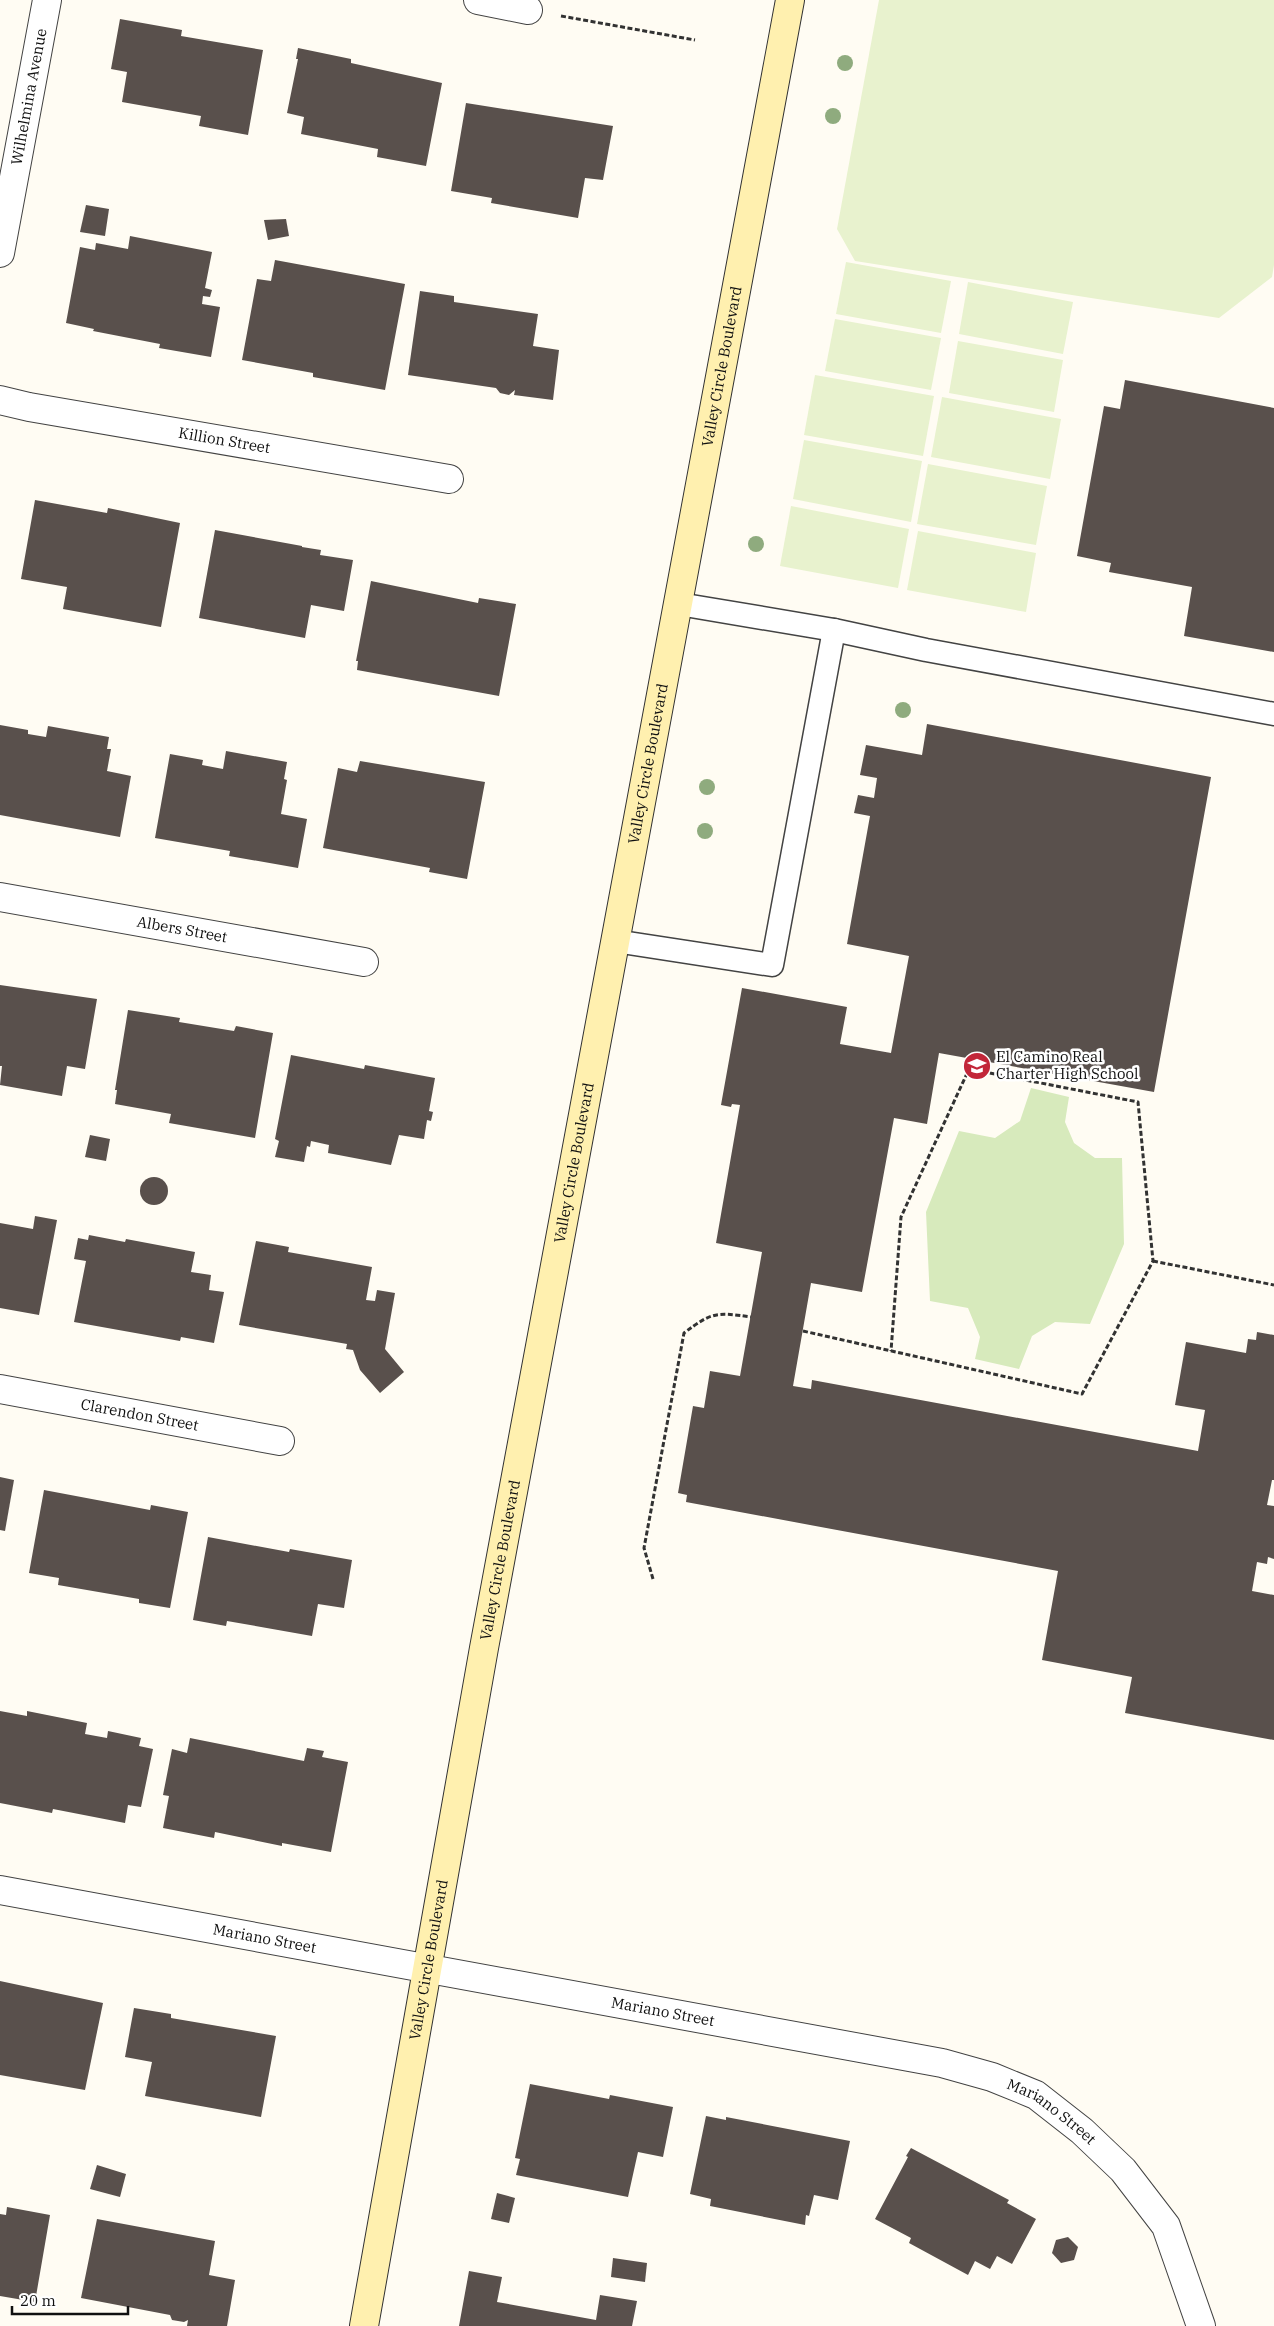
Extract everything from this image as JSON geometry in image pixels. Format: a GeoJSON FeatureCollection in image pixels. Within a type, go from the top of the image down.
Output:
{"type":"FeatureCollection","features":[{"type":"Feature","properties":{"kind":"main road","name":"Valley Circle Boulevard"},"geometry":{"type":"LineString","coordinates":[[364,2326],[484,1648],[790,0]]}},
{"type":"Feature","properties":{"kind":"street","name":"Wilhelmina Avenue"},"geometry":{"type":"LineString","coordinates":[[0,253],[47,0]]}},
{"type":"Feature","properties":{"kind":"street"},"geometry":{"type":"LineString","coordinates":[[478,0],[528,10]]}},
{"type":"Feature","properties":{"kind":"street","name":"Killion Street"},"geometry":{"type":"LineString","coordinates":[[0,400],[29,407],[449,479]]}},
{"type":"Feature","properties":{"kind":"street","name":"Albers Street"},"geometry":{"type":"LineString","coordinates":[[0,897],[364,962]]}},
{"type":"Feature","properties":{"kind":"street","name":"Clarendon Street"},"geometry":{"type":"LineString","coordinates":[[0,1389],[280,1441]]}},
{"type":"Feature","properties":{"kind":"street","name":"Mariano Street"},"geometry":{"type":"LineString","coordinates":[[0,1890],[428,1967],[942,2063],[992,2077],[1036,2095],[1082,2131],[1123,2170],[1166,2226],[1201,2326]]}},
{"type":"Feature","properties":{"kind":"lane"},"geometry":{"type":"LineString","coordinates":[[679,604],[834,630],[926,650],[1274,714]]}},
{"type":"Feature","properties":{"kind":"lane"},"geometry":{"type":"LineString","coordinates":[[615,941],[772,965],[834,630]]}},
{"type":"Feature","properties":{"kind":"path"},"geometry":{"type":"LineString","coordinates":[[528,10],[695,40]]}},
{"type":"Feature","properties":{"kind":"path"},"geometry":{"type":"LineString","coordinates":[[803,1330],[891,1351],[1082,1394],[1153,1261],[1138,1102],[969,1069],[901,1217],[891,1351]]}},
{"type":"Feature","properties":{"kind":"path"},"geometry":{"type":"LineString","coordinates":[[1153,1261],[1274,1285]]}},
{"type":"Feature","properties":{"kind":"path"},"geometry":{"type":"LineString","coordinates":[[653,1579],[644,1548],[684,1333],[704,1318],[721,1313],[750,1317]]}},
{"type":"Feature","properties":{"kind":"green space"},"geometry":{"type":"Polygon","coordinates":[[[879,0],[1274,0],[1274,265],[1272,277],[1219,318],[855,261],[837,229],[879,0]]]}},
{"type":"Feature","properties":{"kind":"green space"},"geometry":{"type":"Polygon","coordinates":[[[846,262],[951,281],[941,333],[836,314],[846,262]]]}},
{"type":"Feature","properties":{"kind":"green space"},"geometry":{"type":"Polygon","coordinates":[[[968,282],[1073,302],[1063,354],[959,334],[968,282]]]}},
{"type":"Feature","properties":{"kind":"green space"},"geometry":{"type":"Polygon","coordinates":[[[835,319],[941,338],[931,390],[825,371],[835,319]]]}},
{"type":"Feature","properties":{"kind":"green space"},"geometry":{"type":"Polygon","coordinates":[[[958,341],[1063,360],[1054,412],[949,393],[958,341]]]}},
{"type":"Feature","properties":{"kind":"green space"},"geometry":{"type":"Polygon","coordinates":[[[815,375],[934,396],[923,456],[804,435],[815,375]]]}},
{"type":"Feature","properties":{"kind":"green space"},"geometry":{"type":"Polygon","coordinates":[[[942,397],[1061,419],[1050,479],[931,457],[942,397]]]}},
{"type":"Feature","properties":{"kind":"green space"},"geometry":{"type":"Polygon","coordinates":[[[804,440],[922,461],[911,522],[793,499],[804,440]]]}},
{"type":"Feature","properties":{"kind":"green space"},"geometry":{"type":"Polygon","coordinates":[[[928,464],[1047,486],[1036,545],[917,524],[928,464]]]}},
{"type":"Feature","properties":{"kind":"green space"},"geometry":{"type":"Polygon","coordinates":[[[791,506],[909,529],[898,588],[780,566],[791,506]]]}},
{"type":"Feature","properties":{"kind":"green space"},"geometry":{"type":"Polygon","coordinates":[[[918,531],[1036,553],[1026,612],[907,590],[918,531]]]}},
{"type":"Feature","properties":{"kind":"green space"},"geometry":{"type":"Polygon","coordinates":[[[1031,1088],[1069,1097],[1065,1122],[1074,1143],[1095,1158],[1122,1158],[1124,1244],[1090,1324],[1055,1322],[1032,1336],[1019,1369],[975,1359],[980,1337],[968,1308],[930,1301],[926,1212],[959,1131],[995,1138],[1020,1121],[1031,1088]]]}},
{"type":"Feature","properties":{"kind":"building"},"geometry":{"type":"Polygon","coordinates":[[[120,19],[182,30],[181,36],[263,50],[248,135],[199,126],[201,116],[122,102],[127,72],[111,69],[120,19]]]}},
{"type":"Feature","properties":{"kind":"building"},"geometry":{"type":"Polygon","coordinates":[[[298,48],[351,59],[351,63],[442,83],[426,166],[377,157],[378,149],[301,134],[304,117],[287,113],[298,59],[296,59],[298,48]]]}},
{"type":"Feature","properties":{"kind":"building"},"geometry":{"type":"Polygon","coordinates":[[[466,103],[613,126],[603,180],[585,178],[578,218],[491,203],[492,198],[451,191],[466,103]]]}},
{"type":"Feature","properties":{"kind":"building"},"geometry":{"type":"Polygon","coordinates":[[[86,205],[109,209],[105,236],[80,232],[86,205]]]}},
{"type":"Feature","properties":{"kind":"building"},"geometry":{"type":"Polygon","coordinates":[[[286,219],[289,236],[268,240],[264,220],[286,219]]]}},
{"type":"Feature","properties":{"kind":"building"},"geometry":{"type":"Polygon","coordinates":[[[130,236],[212,252],[205,288],[212,290],[210,297],[203,296],[202,304],[220,307],[211,357],[159,348],[160,344],[93,331],[94,329],[66,323],[80,247],[95,250],[96,243],[128,249],[130,236]]]}},
{"type":"Feature","properties":{"kind":"building"},"geometry":{"type":"Polygon","coordinates":[[[275,260],[405,284],[385,390],[313,377],[313,373],[242,360],[257,279],[271,281],[275,260]]]}},
{"type":"Feature","properties":{"kind":"building"},"geometry":{"type":"Polygon","coordinates":[[[420,291],[454,296],[454,302],[538,314],[533,346],[559,350],[553,400],[514,395],[515,390],[509,395],[500,393],[496,388],[408,375],[420,291]]]}},
{"type":"Feature","properties":{"kind":"building"},"geometry":{"type":"Polygon","coordinates":[[[1125,380],[1274,408],[1274,652],[1184,636],[1192,587],[1109,572],[1111,563],[1077,556],[1104,406],[1120,409],[1125,380]]]}},
{"type":"Feature","properties":{"kind":"building"},"geometry":{"type":"Polygon","coordinates":[[[35,500],[107,513],[108,508],[180,523],[161,627],[63,609],[67,587],[21,579],[35,500]]]}},
{"type":"Feature","properties":{"kind":"building"},"geometry":{"type":"Polygon","coordinates":[[[215,530],[321,550],[320,555],[353,560],[344,611],[311,605],[305,638],[199,618],[215,530]]]}},
{"type":"Feature","properties":{"kind":"building"},"geometry":{"type":"Polygon","coordinates":[[[371,581],[478,603],[479,598],[516,604],[499,696],[357,670],[358,661],[356,661],[371,581]]]}},
{"type":"Feature","properties":{"kind":"building"},"geometry":{"type":"Polygon","coordinates":[[[927,724],[1211,777],[1154,1092],[939,1053],[927,1124],[894,1118],[862,1292],[811,1283],[793,1386],[811,1389],[812,1380],[1198,1451],[1205,1410],[1175,1405],[1186,1342],[1246,1353],[1248,1339],[1256,1340],[1257,1332],[1274,1335],[1274,1480],[1272,1480],[1267,1505],[1274,1506],[1274,1559],[1268,1557],[1267,1564],[1257,1562],[1252,1591],[1274,1595],[1274,1740],[1125,1713],[1132,1677],[1042,1660],[1058,1571],[686,1502],[687,1495],[678,1493],[693,1406],[704,1408],[710,1371],[740,1376],[762,1252],[716,1243],[740,1105],[732,1104],[731,1107],[721,1105],[742,988],[847,1007],[840,1044],[891,1053],[909,956],[847,944],[870,816],[854,813],[858,795],[874,798],[877,778],[860,775],[866,745],[922,755],[927,724]]]}},
{"type":"Feature","properties":{"kind":"building"},"geometry":{"type":"Polygon","coordinates":[[[0,725],[28,730],[28,734],[46,737],[48,726],[109,737],[107,749],[111,749],[107,771],[131,776],[120,837],[0,815],[0,725]]]}},
{"type":"Feature","properties":{"kind":"building"},"geometry":{"type":"Polygon","coordinates":[[[226,751],[287,762],[284,779],[287,780],[281,814],[307,819],[298,868],[229,856],[230,851],[155,838],[170,754],[203,760],[202,765],[223,769],[226,751]]]}},
{"type":"Feature","properties":{"kind":"building"},"geometry":{"type":"Polygon","coordinates":[[[360,761],[485,782],[467,879],[429,872],[430,868],[323,848],[338,768],[357,772],[360,761]]]}},
{"type":"Feature","properties":{"kind":"building"},"geometry":{"type":"Polygon","coordinates":[[[0,985],[97,999],[85,1069],[67,1066],[62,1096],[0,1085],[2,1066],[0,1066],[0,985]]]}},
{"type":"Feature","properties":{"kind":"building"},"geometry":{"type":"Polygon","coordinates":[[[128,1010],[180,1018],[179,1022],[234,1031],[236,1026],[273,1033],[255,1138],[169,1123],[171,1114],[115,1104],[117,1090],[115,1090],[128,1010]]]}},
{"type":"Feature","properties":{"kind":"building"},"geometry":{"type":"Polygon","coordinates":[[[291,1055],[364,1069],[365,1065],[435,1078],[429,1111],[433,1112],[431,1121],[427,1120],[424,1139],[399,1135],[391,1165],[328,1153],[329,1145],[311,1141],[310,1147],[307,1146],[304,1162],[275,1157],[279,1141],[275,1139],[291,1055]]]}},
{"type":"Feature","properties":{"kind":"building"},"geometry":{"type":"Polygon","coordinates":[[[90,1135],[110,1139],[106,1161],[85,1157],[90,1135]]]}},
{"type":"Feature","properties":{"kind":"building"},"geometry":{"type":"Polygon","coordinates":[[[154,1177],[164,1181],[168,1191],[164,1201],[154,1205],[144,1201],[140,1191],[144,1181],[154,1177]]]}},
{"type":"Feature","properties":{"kind":"building"},"geometry":{"type":"Polygon","coordinates":[[[35,1216],[57,1220],[39,1315],[0,1308],[0,1223],[33,1229],[35,1216]]]}},
{"type":"Feature","properties":{"kind":"building"},"geometry":{"type":"Polygon","coordinates":[[[89,1235],[125,1242],[126,1239],[195,1252],[191,1272],[211,1275],[209,1290],[224,1292],[214,1343],[181,1337],[180,1341],[74,1322],[86,1261],[74,1259],[78,1238],[88,1240],[89,1235]]]}},
{"type":"Feature","properties":{"kind":"building"},"geometry":{"type":"Polygon","coordinates":[[[256,1241],[289,1247],[288,1252],[372,1267],[366,1300],[375,1301],[377,1290],[395,1293],[385,1349],[404,1372],[380,1393],[360,1370],[353,1350],[346,1349],[347,1344],[239,1325],[256,1241]]]}},
{"type":"Feature","properties":{"kind":"building"},"geometry":{"type":"Polygon","coordinates":[[[0,1477],[14,1480],[5,1531],[0,1530],[0,1477]]]}},
{"type":"Feature","properties":{"kind":"building"},"geometry":{"type":"Polygon","coordinates":[[[44,1490],[150,1510],[151,1505],[188,1512],[170,1608],[139,1603],[139,1599],[58,1585],[59,1578],[29,1573],[44,1490]]]}},
{"type":"Feature","properties":{"kind":"building"},"geometry":{"type":"Polygon","coordinates":[[[208,1537],[289,1552],[290,1549],[352,1560],[344,1608],[318,1604],[312,1636],[227,1621],[226,1626],[193,1620],[208,1537]]]}},
{"type":"Feature","properties":{"kind":"building"},"geometry":{"type":"Polygon","coordinates":[[[0,1711],[27,1716],[27,1711],[87,1723],[85,1734],[107,1738],[108,1731],[141,1738],[139,1746],[153,1749],[141,1807],[128,1805],[125,1823],[53,1809],[52,1813],[0,1803],[0,1711]]]}},
{"type":"Feature","properties":{"kind":"building"},"geometry":{"type":"Polygon","coordinates":[[[190,1738],[304,1761],[307,1748],[324,1751],[322,1757],[348,1762],[331,1852],[282,1843],[282,1846],[215,1832],[214,1838],[163,1828],[169,1796],[163,1795],[172,1749],[187,1753],[190,1738]]]}},
{"type":"Feature","properties":{"kind":"building"},"geometry":{"type":"Polygon","coordinates":[[[0,1981],[103,2003],[85,2090],[0,2075],[0,1981]]]}},
{"type":"Feature","properties":{"kind":"building"},"geometry":{"type":"Polygon","coordinates":[[[134,2008],[171,2014],[171,2018],[276,2036],[261,2117],[145,2096],[152,2062],[125,2057],[134,2008]]]}},
{"type":"Feature","properties":{"kind":"building"},"geometry":{"type":"Polygon","coordinates":[[[530,2084],[609,2099],[610,2095],[673,2107],[663,2157],[638,2152],[628,2197],[516,2175],[520,2159],[515,2158],[530,2084]]]}},
{"type":"Feature","properties":{"kind":"building"},"geometry":{"type":"Polygon","coordinates":[[[706,2116],[726,2120],[726,2117],[850,2141],[838,2200],[814,2195],[809,2216],[806,2215],[805,2225],[710,2206],[711,2199],[690,2194],[706,2116]]]}},
{"type":"Feature","properties":{"kind":"building"},"geometry":{"type":"Polygon","coordinates":[[[911,2148],[1009,2200],[1007,2203],[1036,2219],[1012,2264],[997,2256],[990,2269],[975,2261],[968,2275],[909,2243],[911,2238],[875,2219],[911,2148]]]}},
{"type":"Feature","properties":{"kind":"building"},"geometry":{"type":"Polygon","coordinates":[[[97,2165],[126,2174],[120,2197],[90,2189],[97,2165]]]}},
{"type":"Feature","properties":{"kind":"building"},"geometry":{"type":"Polygon","coordinates":[[[497,2193],[515,2198],[509,2223],[491,2219],[497,2193]]]}},
{"type":"Feature","properties":{"kind":"building"},"geometry":{"type":"Polygon","coordinates":[[[7,2207],[50,2215],[35,2302],[0,2296],[0,2214],[6,2215],[7,2207]]]}},
{"type":"Feature","properties":{"kind":"building"},"geometry":{"type":"Polygon","coordinates":[[[97,2219],[215,2241],[209,2275],[235,2280],[227,2326],[187,2326],[188,2320],[184,2322],[172,2320],[170,2315],[81,2298],[97,2219]]]}},
{"type":"Feature","properties":{"kind":"building"},"geometry":{"type":"Polygon","coordinates":[[[1068,2237],[1078,2247],[1074,2260],[1061,2263],[1052,2253],[1056,2240],[1068,2237]]]}},
{"type":"Feature","properties":{"kind":"building"},"geometry":{"type":"Polygon","coordinates":[[[613,2258],[647,2263],[645,2282],[611,2277],[613,2258]]]}},
{"type":"Feature","properties":{"kind":"building"},"geometry":{"type":"Polygon","coordinates":[[[469,2271],[502,2277],[497,2302],[596,2320],[600,2295],[637,2301],[632,2326],[459,2326],[469,2271]]]}},
{"type":"Feature","properties":{"kind":"place","name":"El Camino Real Charter High School"},"geometry":{"type":"Point","coordinates":[977,1066]}}]}
